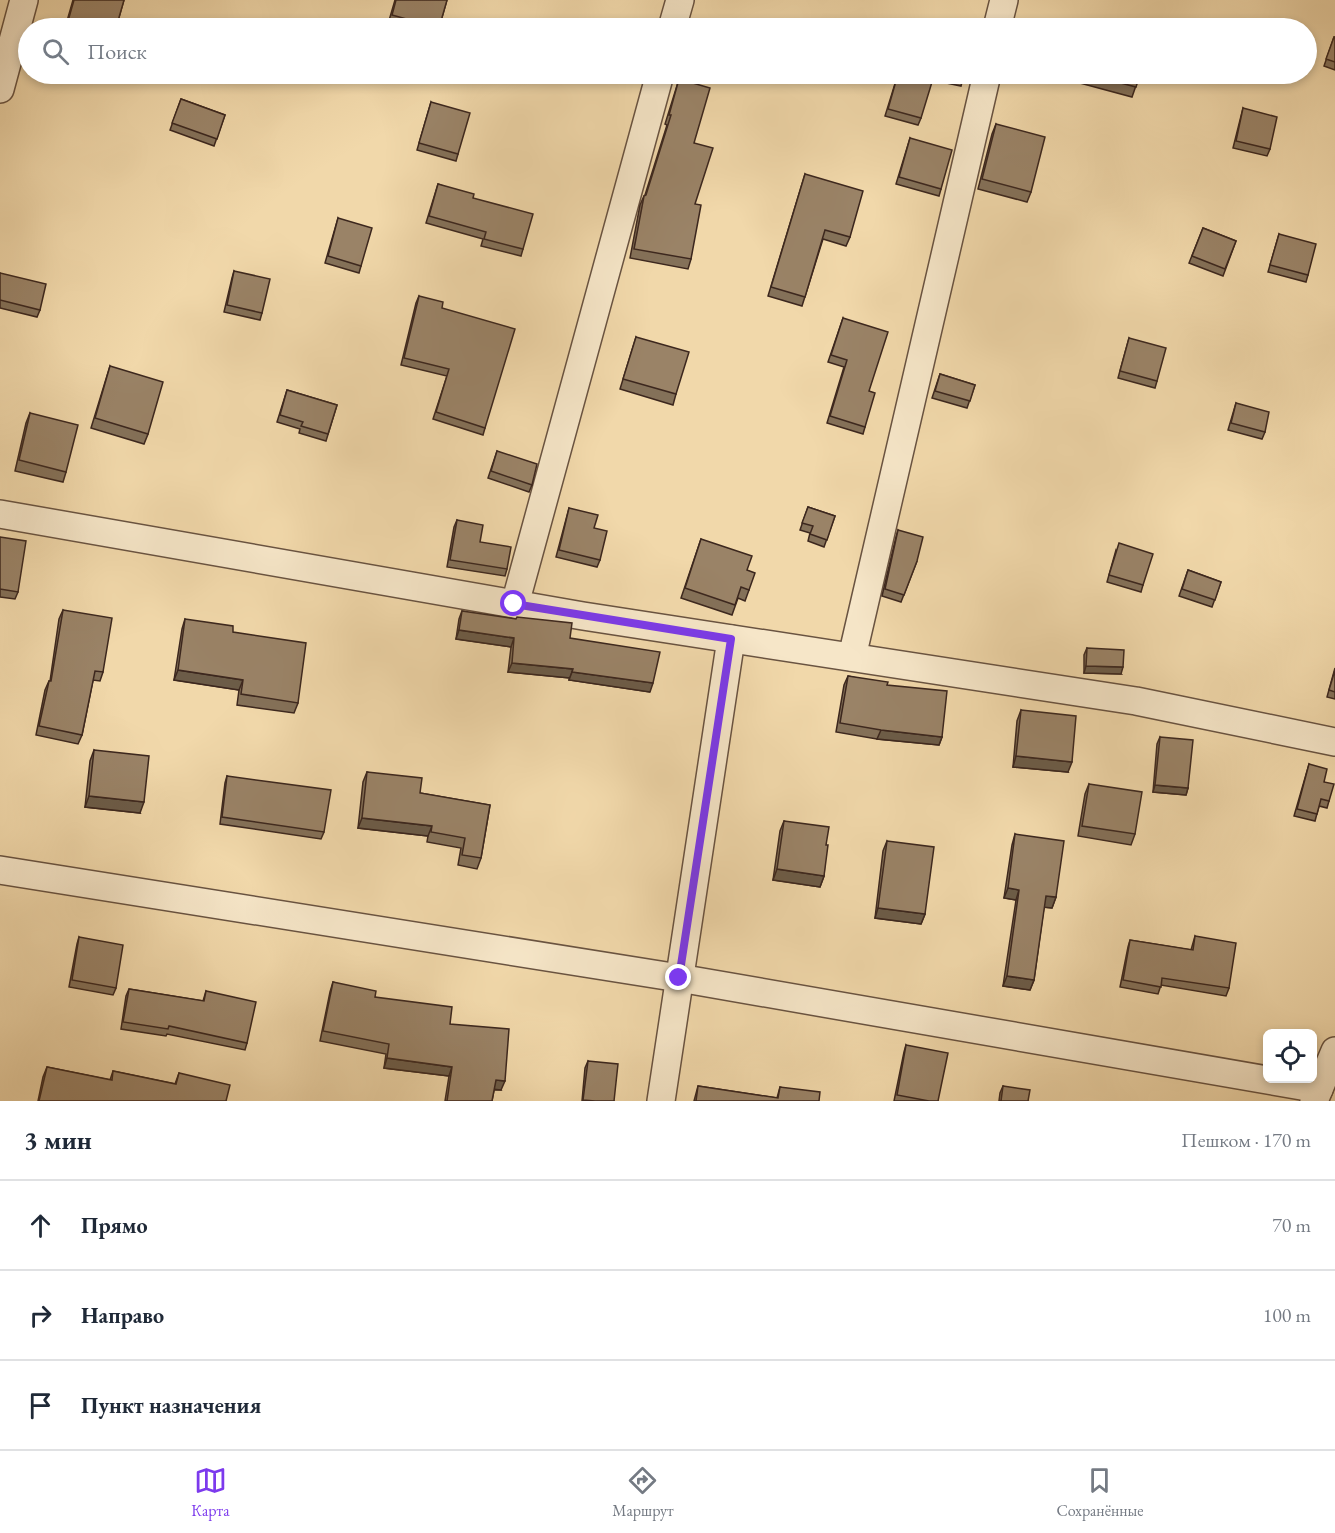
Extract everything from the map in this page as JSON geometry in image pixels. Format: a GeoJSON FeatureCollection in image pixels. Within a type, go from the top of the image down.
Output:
{"type":"FeatureCollection","features":[{"type":"Feature","properties":{"kind":"street"},"geometry":{"type":"LineString","coordinates":[[19,18],[24,0]]}},
{"type":"Feature","properties":{"kind":"street"},"geometry":{"type":"LineString","coordinates":[[675,18],[680,0]]}},
{"type":"Feature","properties":{"kind":"street"},"geometry":{"type":"LineString","coordinates":[[1000,18],[1004,0]]}},
{"type":"Feature","properties":{"kind":"street"},"geometry":{"type":"LineString","coordinates":[[0,89],[18,22]]}},
{"type":"Feature","properties":{"kind":"street"},"geometry":{"type":"LineString","coordinates":[[514,604],[657,84]]}},
{"type":"Feature","properties":{"kind":"street"},"geometry":{"type":"LineString","coordinates":[[852,657],[985,84]]}},
{"type":"Feature","properties":{"kind":"street"},"geometry":{"type":"LineString","coordinates":[[0,514],[514,604],[1136,701],[1335,742]]}},
{"type":"Feature","properties":{"kind":"street"},"geometry":{"type":"LineString","coordinates":[[661,1101],[731,639]]}},
{"type":"Feature","properties":{"kind":"street"},"geometry":{"type":"LineString","coordinates":[[0,870],[679,978],[1317,1095],[1335,1051]]}},
{"type":"Feature","properties":{"kind":"building"},"geometry":{"type":"Polygon","coordinates":[[[74,0],[124,0],[119,18],[69,18],[74,0]]]}},
{"type":"Feature","properties":{"kind":"building"},"geometry":{"type":"Polygon","coordinates":[[[396,0],[447,0],[442,18],[403,18],[392,15],[396,0]]]}},
{"type":"Feature","properties":{"kind":"building"},"geometry":{"type":"Polygon","coordinates":[[[1335,37],[1335,62],[1326,59],[1335,37]]]}},
{"type":"Feature","properties":{"kind":"building"},"geometry":{"type":"Polygon","coordinates":[[[678,84],[696,84],[710,88],[694,143],[713,148],[695,204],[701,205],[691,259],[634,249],[644,196],[671,115],[669,115],[678,84]]]}},
{"type":"Feature","properties":{"kind":"building"},"geometry":{"type":"Polygon","coordinates":[[[895,84],[931,84],[921,118],[888,109],[895,84]]]}},
{"type":"Feature","properties":{"kind":"building"},"geometry":{"type":"Polygon","coordinates":[[[181,99],[225,115],[217,139],[172,123],[181,99]]]}},
{"type":"Feature","properties":{"kind":"building"},"geometry":{"type":"Polygon","coordinates":[[[431,102],[470,113],[458,154],[419,143],[431,102]]]}},
{"type":"Feature","properties":{"kind":"building"},"geometry":{"type":"Polygon","coordinates":[[[1243,108],[1277,117],[1270,149],[1236,141],[1243,108]]]}},
{"type":"Feature","properties":{"kind":"building"},"geometry":{"type":"Polygon","coordinates":[[[996,124],[1045,137],[1031,192],[982,179],[996,124]]]}},
{"type":"Feature","properties":{"kind":"building"},"geometry":{"type":"Polygon","coordinates":[[[910,138],[952,150],[941,189],[899,177],[910,138]]]}},
{"type":"Feature","properties":{"kind":"building"},"geometry":{"type":"Polygon","coordinates":[[[805,174],[863,191],[850,237],[825,230],[805,297],[771,287],[805,174]]]}},
{"type":"Feature","properties":{"kind":"building"},"geometry":{"type":"Polygon","coordinates":[[[438,184],[474,194],[473,198],[533,214],[523,249],[484,239],[486,232],[429,216],[438,184]]]}},
{"type":"Feature","properties":{"kind":"building"},"geometry":{"type":"Polygon","coordinates":[[[338,218],[372,228],[361,266],[328,256],[338,218]]]}},
{"type":"Feature","properties":{"kind":"building"},"geometry":{"type":"Polygon","coordinates":[[[1203,228],[1236,241],[1225,269],[1192,256],[1203,228]]]}},
{"type":"Feature","properties":{"kind":"building"},"geometry":{"type":"Polygon","coordinates":[[[1279,234],[1316,244],[1308,275],[1270,265],[1279,234]]]}},
{"type":"Feature","properties":{"kind":"building"},"geometry":{"type":"Polygon","coordinates":[[[234,271],[270,279],[262,313],[227,305],[234,271]]]}},
{"type":"Feature","properties":{"kind":"building"},"geometry":{"type":"Polygon","coordinates":[[[0,273],[46,284],[40,310],[0,300],[0,273]]]}},
{"type":"Feature","properties":{"kind":"building"},"geometry":{"type":"Polygon","coordinates":[[[419,296],[443,302],[442,308],[515,329],[485,428],[436,412],[449,369],[404,358],[419,296]]]}},
{"type":"Feature","properties":{"kind":"building"},"geometry":{"type":"Polygon","coordinates":[[[843,318],[888,332],[869,391],[875,393],[865,427],[830,416],[847,360],[831,355],[843,318]]]}},
{"type":"Feature","properties":{"kind":"building"},"geometry":{"type":"Polygon","coordinates":[[[636,337],[689,352],[676,394],[623,379],[636,337]]]}},
{"type":"Feature","properties":{"kind":"building"},"geometry":{"type":"Polygon","coordinates":[[[1129,338],[1166,348],[1157,381],[1120,371],[1129,338]]]}},
{"type":"Feature","properties":{"kind":"building"},"geometry":{"type":"Polygon","coordinates":[[[110,366],[163,382],[148,434],[95,418],[110,366]]]}},
{"type":"Feature","properties":{"kind":"building"},"geometry":{"type":"Polygon","coordinates":[[[940,374],[975,385],[970,401],[935,391],[940,374]]]}},
{"type":"Feature","properties":{"kind":"building"},"geometry":{"type":"Polygon","coordinates":[[[287,390],[337,405],[328,434],[301,426],[303,422],[280,415],[287,390]]]}},
{"type":"Feature","properties":{"kind":"building"},"geometry":{"type":"Polygon","coordinates":[[[1236,403],[1269,412],[1265,432],[1231,423],[1236,403]]]}},
{"type":"Feature","properties":{"kind":"building"},"geometry":{"type":"Polygon","coordinates":[[[30,413],[78,425],[66,472],[19,460],[30,413]]]}},
{"type":"Feature","properties":{"kind":"building"},"geometry":{"type":"Polygon","coordinates":[[[497,451],[537,464],[532,485],[491,471],[497,451]]]}},
{"type":"Feature","properties":{"kind":"building"},"geometry":{"type":"Polygon","coordinates":[[[808,507],[835,516],[827,540],[810,534],[813,526],[802,523],[808,507]]]}},
{"type":"Feature","properties":{"kind":"building"},"geometry":{"type":"Polygon","coordinates":[[[569,508],[598,515],[594,528],[607,531],[600,560],[559,550],[569,508]]]}},
{"type":"Feature","properties":{"kind":"building"},"geometry":{"type":"Polygon","coordinates":[[[457,520],[483,525],[480,542],[511,547],[507,569],[450,560],[457,520]]]}},
{"type":"Feature","properties":{"kind":"building"},"geometry":{"type":"Polygon","coordinates":[[[898,530],[923,537],[904,595],[885,589],[898,530]]]}},
{"type":"Feature","properties":{"kind":"building"},"geometry":{"type":"Polygon","coordinates":[[[0,537],[26,541],[18,592],[0,589],[0,537]]]}},
{"type":"Feature","properties":{"kind":"building"},"geometry":{"type":"Polygon","coordinates":[[[701,539],[752,556],[747,570],[755,573],[749,590],[741,587],[735,605],[685,588],[701,539]]]}},
{"type":"Feature","properties":{"kind":"building"},"geometry":{"type":"Polygon","coordinates":[[[1119,543],[1153,554],[1143,585],[1109,575],[1119,543]]]}},
{"type":"Feature","properties":{"kind":"building"},"geometry":{"type":"Polygon","coordinates":[[[1188,570],[1221,582],[1215,600],[1182,589],[1188,570]]]}},
{"type":"Feature","properties":{"kind":"building"},"geometry":{"type":"Polygon","coordinates":[[[63,610],[112,618],[103,672],[95,671],[82,735],[39,726],[49,681],[51,681],[63,610]]]}},
{"type":"Feature","properties":{"kind":"building"},"geometry":{"type":"Polygon","coordinates":[[[462,611],[516,619],[517,617],[572,623],[570,638],[660,652],[653,683],[572,672],[573,669],[512,663],[514,638],[459,630],[462,611]]]}},
{"type":"Feature","properties":{"kind":"building"},"geometry":{"type":"Polygon","coordinates":[[[185,619],[233,626],[233,632],[306,643],[298,703],[241,694],[243,680],[178,670],[185,619]]]}},
{"type":"Feature","properties":{"kind":"building"},"geometry":{"type":"Polygon","coordinates":[[[1087,648],[1124,650],[1123,667],[1086,666],[1087,648]]]}},
{"type":"Feature","properties":{"kind":"building"},"geometry":{"type":"Polygon","coordinates":[[[1335,670],[1335,692],[1329,690],[1335,670]]]}},
{"type":"Feature","properties":{"kind":"building"},"geometry":{"type":"Polygon","coordinates":[[[848,676],[888,682],[887,685],[947,691],[942,737],[840,723],[848,676]]]}},
{"type":"Feature","properties":{"kind":"building"},"geometry":{"type":"Polygon","coordinates":[[[1021,710],[1076,716],[1072,762],[1016,756],[1021,710]]]}},
{"type":"Feature","properties":{"kind":"building"},"geometry":{"type":"Polygon","coordinates":[[[1160,737],[1193,740],[1188,788],[1155,785],[1160,737]]]}},
{"type":"Feature","properties":{"kind":"building"},"geometry":{"type":"Polygon","coordinates":[[[94,750],[149,756],[144,802],[89,796],[94,750]]]}},
{"type":"Feature","properties":{"kind":"building"},"geometry":{"type":"Polygon","coordinates":[[[1309,764],[1327,769],[1324,782],[1334,784],[1329,801],[1321,799],[1317,814],[1297,809],[1309,764]]]}},
{"type":"Feature","properties":{"kind":"building"},"geometry":{"type":"Polygon","coordinates":[[[367,772],[422,778],[420,793],[490,805],[481,858],[462,855],[465,838],[431,832],[432,826],[362,818],[367,772]]]}},
{"type":"Feature","properties":{"kind":"building"},"geometry":{"type":"Polygon","coordinates":[[[227,776],[331,790],[324,832],[222,817],[227,776]]]}},
{"type":"Feature","properties":{"kind":"building"},"geometry":{"type":"Polygon","coordinates":[[[1089,784],[1142,792],[1135,834],[1082,826],[1089,784]]]}},
{"type":"Feature","properties":{"kind":"building"},"geometry":{"type":"Polygon","coordinates":[[[784,821],[829,827],[824,876],[777,869],[784,821]]]}},
{"type":"Feature","properties":{"kind":"building"},"geometry":{"type":"Polygon","coordinates":[[[1015,834],[1064,841],[1056,897],[1046,896],[1034,980],[1007,976],[1019,890],[1008,888],[1015,834]]]}},
{"type":"Feature","properties":{"kind":"building"},"geometry":{"type":"Polygon","coordinates":[[[887,841],[934,847],[925,914],[878,908],[887,841]]]}},
{"type":"Feature","properties":{"kind":"building"},"geometry":{"type":"Polygon","coordinates":[[[1195,936],[1236,943],[1229,988],[1162,978],[1161,987],[1123,980],[1130,940],[1193,950],[1195,936]]]}},
{"type":"Feature","properties":{"kind":"building"},"geometry":{"type":"Polygon","coordinates":[[[79,937],[123,945],[116,988],[72,980],[79,937]]]}},
{"type":"Feature","properties":{"kind":"building"},"geometry":{"type":"Polygon","coordinates":[[[333,982],[376,991],[375,997],[452,1007],[450,1024],[509,1029],[505,1081],[496,1080],[492,1101],[447,1101],[452,1067],[387,1058],[389,1044],[323,1031],[333,982]]]}},
{"type":"Feature","properties":{"kind":"building"},"geometry":{"type":"Polygon","coordinates":[[[129,989],[204,1001],[206,991],[256,1002],[247,1043],[169,1026],[168,1029],[123,1022],[129,989]]]}},
{"type":"Feature","properties":{"kind":"building"},"geometry":{"type":"Polygon","coordinates":[[[906,1045],[948,1053],[938,1101],[897,1095],[906,1045]]]}},
{"type":"Feature","properties":{"kind":"building"},"geometry":{"type":"Polygon","coordinates":[[[588,1061],[618,1064],[614,1101],[583,1100],[588,1061]]]}},
{"type":"Feature","properties":{"kind":"building"},"geometry":{"type":"Polygon","coordinates":[[[47,1067],[112,1080],[113,1071],[176,1084],[179,1073],[230,1085],[226,1101],[39,1101],[47,1067]]]}},
{"type":"Feature","properties":{"kind":"building"},"geometry":{"type":"Polygon","coordinates":[[[698,1086],[778,1098],[780,1087],[820,1092],[819,1101],[696,1101],[698,1086]]]}},
{"type":"Feature","properties":{"kind":"building"},"geometry":{"type":"Polygon","coordinates":[[[1003,1086],[1030,1090],[1028,1101],[1001,1101],[1003,1086]]]}},
{"type":"Feature","properties":{"kind":"route"},"geometry":{"type":"LineString","coordinates":[[514,604],[731,639],[679,978]]}}]}
